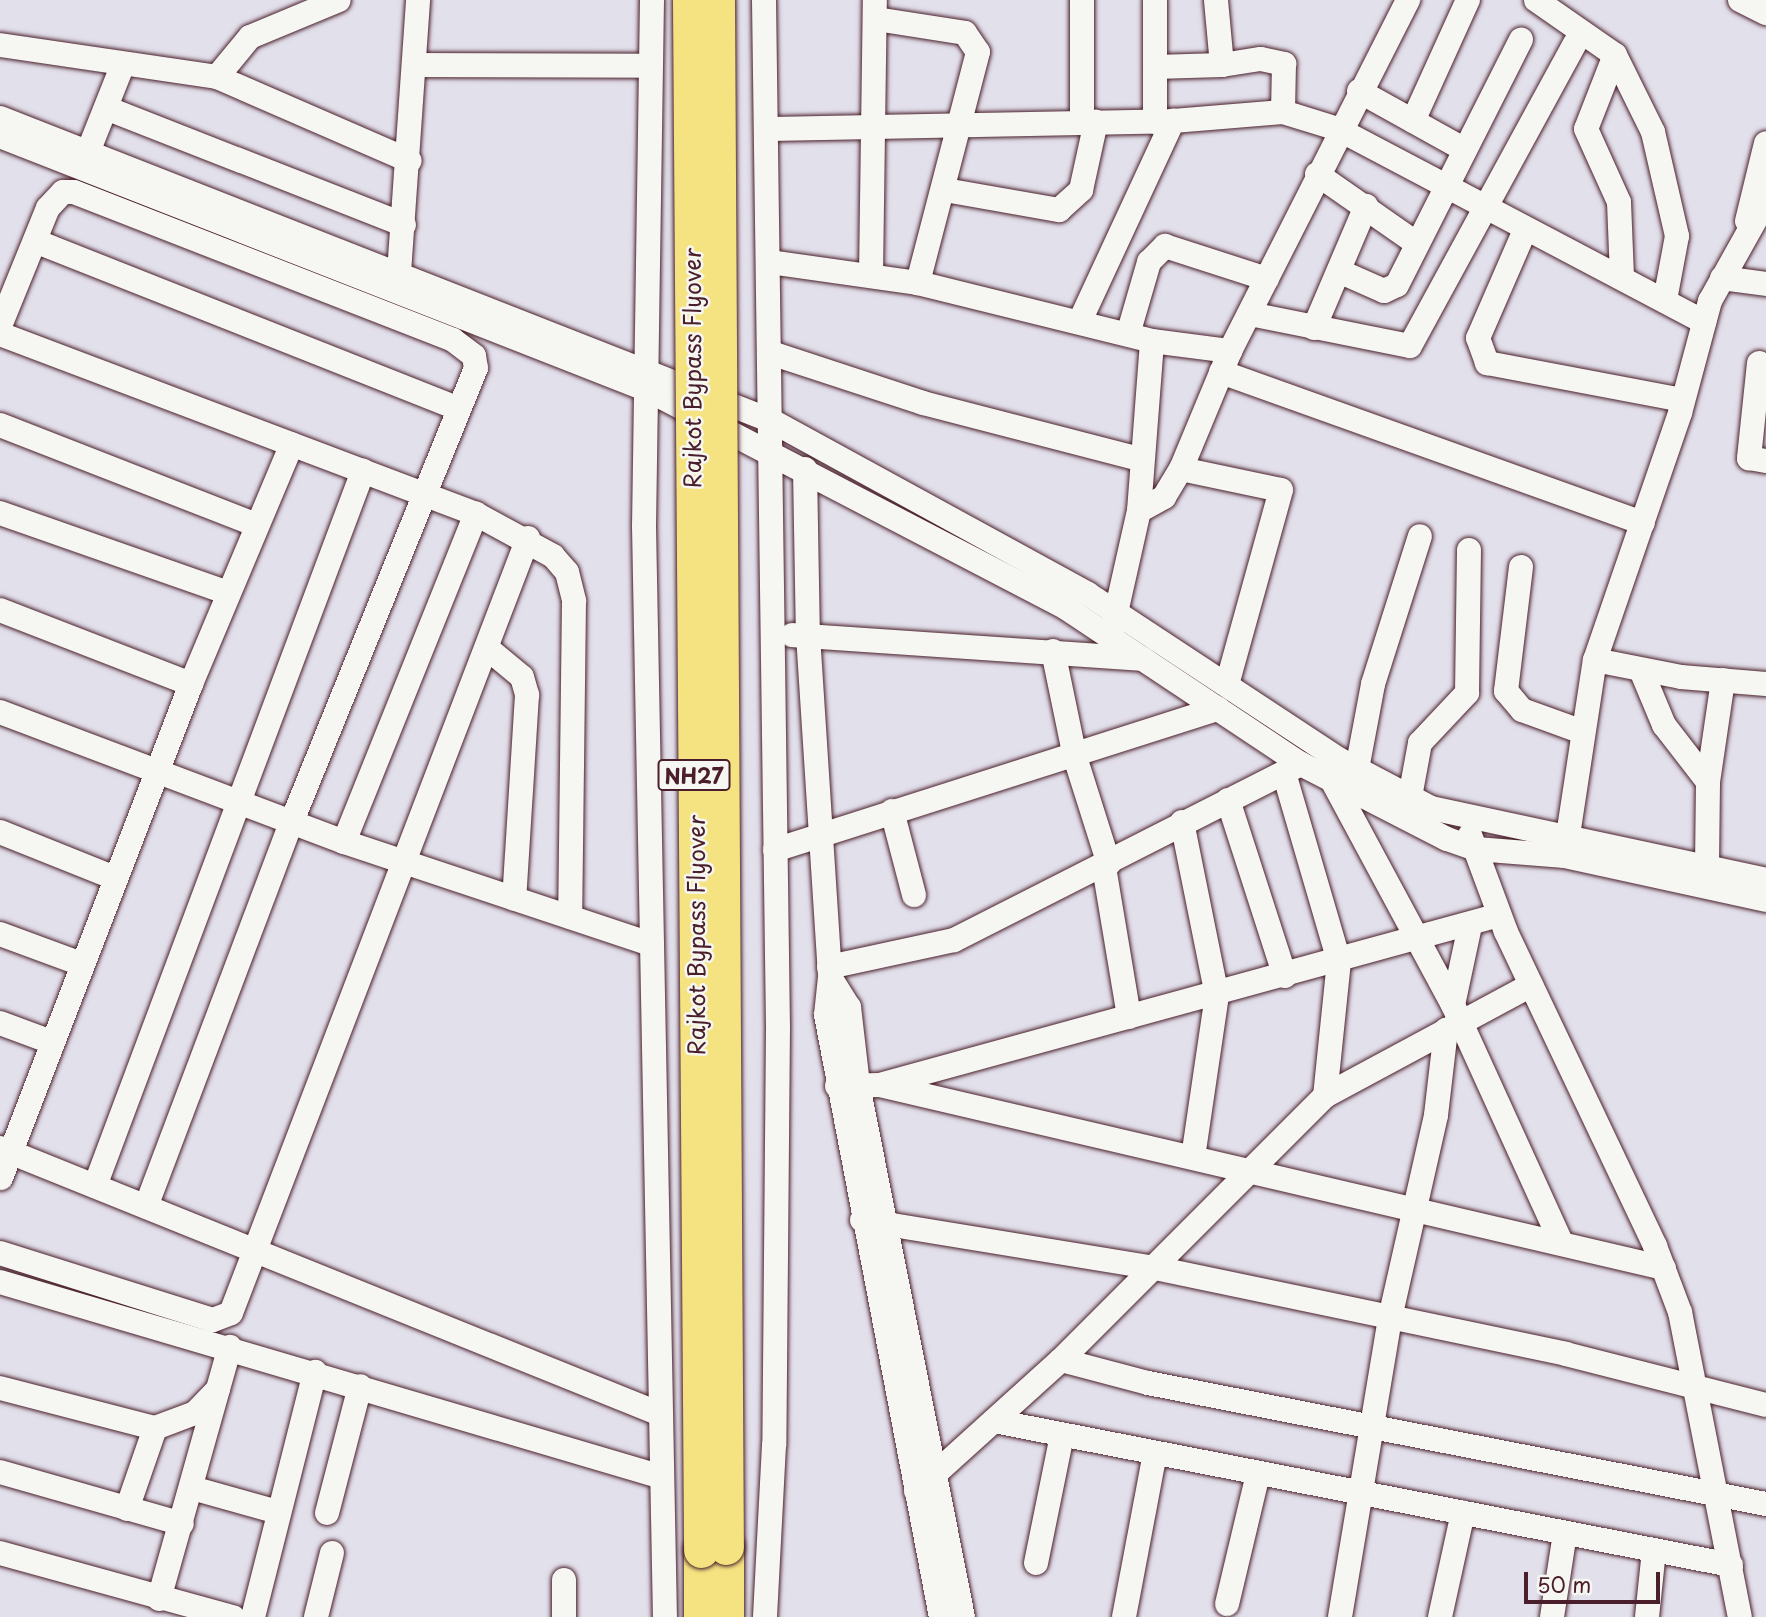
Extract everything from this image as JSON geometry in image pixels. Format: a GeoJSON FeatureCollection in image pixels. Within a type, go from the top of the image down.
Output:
{"type":"FeatureCollection","features":[{"type":"Feature","properties":{"kind":"highway","name":"Rajkot Bypass Flyover"},"geometry":{"type":"LineString","coordinates":[[690,0],[713,1549],[726,1617]]}},
{"type":"Feature","properties":{"kind":"highway","name":"Rajkot Bypass Flyover"},"geometry":{"type":"LineString","coordinates":[[701,1617],[713,1549],[717,0]]}},
{"type":"Feature","properties":{"kind":"street"},"geometry":{"type":"LineString","coordinates":[[217,77],[250,37],[340,0]]}},
{"type":"Feature","properties":{"kind":"street"},"geometry":{"type":"LineString","coordinates":[[400,273],[418,65],[418,0]]}},
{"type":"Feature","properties":{"kind":"street"},"geometry":{"type":"LineString","coordinates":[[652,0],[649,66],[648,379],[651,944],[665,1617]]}},
{"type":"Feature","properties":{"kind":"street"},"geometry":{"type":"LineString","coordinates":[[764,0],[770,129],[775,850],[774,1445],[765,1617]]}},
{"type":"Feature","properties":{"kind":"street"},"geometry":{"type":"LineString","coordinates":[[945,190],[1059,210],[1081,190],[1089,122],[1082,0]]}},
{"type":"Feature","properties":{"kind":"street"},"geometry":{"type":"LineString","coordinates":[[1080,321],[1164,122],[1155,67],[1155,0]]}},
{"type":"Feature","properties":{"kind":"street"},"geometry":{"type":"LineString","coordinates":[[1216,0],[1222,65]]}},
{"type":"Feature","properties":{"kind":"street"},"geometry":{"type":"LineString","coordinates":[[1139,511],[1164,497],[1181,469],[1225,361],[1338,129],[1408,0]]}},
{"type":"Feature","properties":{"kind":"street"},"geometry":{"type":"LineString","coordinates":[[1413,121],[1468,0]]}},
{"type":"Feature","properties":{"kind":"street"},"geometry":{"type":"LineString","coordinates":[[1536,0],[1599,38],[1615,55],[1653,132],[1675,206],[1677,236],[1665,300]]}},
{"type":"Feature","properties":{"kind":"street"},"geometry":{"type":"LineString","coordinates":[[1741,0],[1766,13]]}},
{"type":"Feature","properties":{"kind":"street"},"geometry":{"type":"LineString","coordinates":[[871,275],[875,9],[965,33],[975,42],[977,66],[918,283]]}},
{"type":"Feature","properties":{"kind":"street"},"geometry":{"type":"LineString","coordinates":[[1341,272],[1392,290],[1521,39]]}},
{"type":"Feature","properties":{"kind":"street"},"geometry":{"type":"LineString","coordinates":[[1250,314],[1410,346],[1575,43]]}},
{"type":"Feature","properties":{"kind":"street"},"geometry":{"type":"LineString","coordinates":[[0,45],[217,77],[410,161]]}},
{"type":"Feature","properties":{"kind":"street"},"geometry":{"type":"LineString","coordinates":[[1615,55],[1586,129],[1619,202],[1622,277]]}},
{"type":"Feature","properties":{"kind":"street"},"geometry":{"type":"LineString","coordinates":[[1155,67],[1222,65],[1261,59],[1284,64],[1283,112]]}},
{"type":"Feature","properties":{"kind":"street"},"geometry":{"type":"LineString","coordinates":[[88,152],[123,64]]}},
{"type":"Feature","properties":{"kind":"street"},"geometry":{"type":"LineString","coordinates":[[418,65],[649,66]]}},
{"type":"Feature","properties":{"kind":"street"},"geometry":{"type":"LineString","coordinates":[[1359,91],[1465,150]]}},
{"type":"Feature","properties":{"kind":"street"},"geometry":{"type":"LineString","coordinates":[[106,108],[404,225]]}},
{"type":"Feature","properties":{"kind":"street"},"geometry":{"type":"LineString","coordinates":[[770,129],[1164,122],[1283,112],[1338,129],[1484,209],[1622,277],[1704,322]]}},
{"type":"Feature","properties":{"kind":"street"},"geometry":{"type":"LineString","coordinates":[[0,118],[400,273],[648,379],[772,452],[1111,637],[1218,709],[1292,769],[1334,784],[1476,849],[1566,848]]}},
{"type":"Feature","properties":{"kind":"street"},"geometry":{"type":"LineString","coordinates":[[0,136],[648,379],[772,421],[1115,611],[1357,769],[1410,797],[1464,820],[1566,848],[1660,866],[1766,900]]}},
{"type":"Feature","properties":{"kind":"street"},"geometry":{"type":"LineString","coordinates":[[1745,230],[1766,143]]}},
{"type":"Feature","properties":{"kind":"street"},"geometry":{"type":"LineString","coordinates":[[1317,174],[1416,243]]}},
{"type":"Feature","properties":{"kind":"street"},"geometry":{"type":"LineString","coordinates":[[0,326],[55,197],[74,192],[453,340],[474,356],[476,368],[422,494],[291,823],[146,1206]]}},
{"type":"Feature","properties":{"kind":"street"},"geometry":{"type":"LineString","coordinates":[[1566,848],[1580,731],[1595,660],[1683,400],[1704,322],[1721,278],[1745,230],[1766,201]]}},
{"type":"Feature","properties":{"kind":"street"},"geometry":{"type":"LineString","coordinates":[[1314,328],[1341,272],[1366,206]]}},
{"type":"Feature","properties":{"kind":"street"},"geometry":{"type":"LineString","coordinates":[[1525,230],[1478,338],[1487,363],[1683,400]]}},
{"type":"Feature","properties":{"kind":"street"},"geometry":{"type":"LineString","coordinates":[[35,241],[459,409]]}},
{"type":"Feature","properties":{"kind":"street"},"geometry":{"type":"LineString","coordinates":[[1111,637],[1139,511],[1141,336],[1149,262],[1165,246],[1267,279]]}},
{"type":"Feature","properties":{"kind":"street"},"geometry":{"type":"LineString","coordinates":[[770,262],[918,283],[1141,336],[1225,361],[1643,523]]}},
{"type":"Feature","properties":{"kind":"street"},"geometry":{"type":"LineString","coordinates":[[1721,278],[1766,284]]}},
{"type":"Feature","properties":{"kind":"street"},"geometry":{"type":"LineString","coordinates":[[0,334],[476,514],[528,538],[567,572],[574,601],[570,917]]}},
{"type":"Feature","properties":{"kind":"street"},"geometry":{"type":"LineString","coordinates":[[771,353],[923,403],[1139,459]]}},
{"type":"Feature","properties":{"kind":"street"},"geometry":{"type":"LineString","coordinates":[[1759,363],[1749,458],[1766,461]]}},
{"type":"Feature","properties":{"kind":"street"},"geometry":{"type":"LineString","coordinates":[[0,425],[256,525]]}},
{"type":"Feature","properties":{"kind":"street"},"geometry":{"type":"LineString","coordinates":[[1,1178],[5,1150],[51,1042],[191,684],[292,444]]}},
{"type":"Feature","properties":{"kind":"street"},"geometry":{"type":"LineString","coordinates":[[805,469],[808,635],[829,972],[848,1000],[873,1220],[916,1490],[941,1617]]}},
{"type":"Feature","properties":{"kind":"street"},"geometry":{"type":"LineString","coordinates":[[1181,469],[1281,490],[1227,685]]}},
{"type":"Feature","properties":{"kind":"street"},"geometry":{"type":"LineString","coordinates":[[95,1186],[363,471]]}},
{"type":"Feature","properties":{"kind":"street"},"geometry":{"type":"LineString","coordinates":[[0,513],[228,593]]}},
{"type":"Feature","properties":{"kind":"street"},"geometry":{"type":"LineString","coordinates":[[344,842],[476,514]]}},
{"type":"Feature","properties":{"kind":"street"},"geometry":{"type":"LineString","coordinates":[[1357,769],[1373,684],[1420,536]]}},
{"type":"Feature","properties":{"kind":"street"},"geometry":{"type":"LineString","coordinates":[[0,1253],[213,1320],[231,1313],[407,864],[528,538]]}},
{"type":"Feature","properties":{"kind":"street"},"geometry":{"type":"LineString","coordinates":[[1410,797],[1420,743],[1467,694],[1469,550]]}},
{"type":"Feature","properties":{"kind":"street"},"geometry":{"type":"LineString","coordinates":[[1521,567],[1506,691],[1522,710],[1580,731]]}},
{"type":"Feature","properties":{"kind":"street"},"geometry":{"type":"LineString","coordinates":[[0,610],[191,684]]}},
{"type":"Feature","properties":{"kind":"street"},"geometry":{"type":"LineString","coordinates":[[772,634],[1147,659]]}},
{"type":"Feature","properties":{"kind":"street"},"geometry":{"type":"LineString","coordinates":[[487,648],[522,677],[527,695],[514,899]]}},
{"type":"Feature","properties":{"kind":"street"},"geometry":{"type":"LineString","coordinates":[[1053,651],[1075,757],[1106,865],[1129,1017]]}},
{"type":"Feature","properties":{"kind":"street"},"geometry":{"type":"LineString","coordinates":[[1595,660],[1641,670],[1766,684]]}},
{"type":"Feature","properties":{"kind":"street"},"geometry":{"type":"LineString","coordinates":[[1641,670],[1664,725],[1709,782]]}},
{"type":"Feature","properties":{"kind":"street"},"geometry":{"type":"LineString","coordinates":[[1707,866],[1709,782],[1723,680]]}},
{"type":"Feature","properties":{"kind":"street"},"geometry":{"type":"LineString","coordinates":[[775,850],[820,832],[1075,757],[1218,709]]}},
{"type":"Feature","properties":{"kind":"street"},"geometry":{"type":"LineString","coordinates":[[0,712],[344,842],[651,944]]}},
{"type":"Feature","properties":{"kind":"street"},"geometry":{"type":"LineString","coordinates":[[829,972],[954,940],[1106,865],[1182,822],[1292,769]]}},
{"type":"Feature","properties":{"kind":"street"},"geometry":{"type":"LineString","coordinates":[[1292,769],[1339,961],[1325,1096]]}},
{"type":"Feature","properties":{"kind":"street"},"geometry":{"type":"LineString","coordinates":[[1334,784],[1415,941],[1561,1242]]}},
{"type":"Feature","properties":{"kind":"street"},"geometry":{"type":"LineString","coordinates":[[1227,800],[1285,976]]}},
{"type":"Feature","properties":{"kind":"street"},"geometry":{"type":"LineString","coordinates":[[892,811],[914,895]]}},
{"type":"Feature","properties":{"kind":"street"},"geometry":{"type":"LineString","coordinates":[[1464,820],[1499,915],[1664,1268],[1694,1387],[1740,1617]]}},
{"type":"Feature","properties":{"kind":"street"},"geometry":{"type":"LineString","coordinates":[[1182,822],[1217,995],[1193,1157]]}},
{"type":"Feature","properties":{"kind":"street"},"geometry":{"type":"LineString","coordinates":[[0,832],[115,877]]}},
{"type":"Feature","properties":{"kind":"street"},"geometry":{"type":"LineString","coordinates":[[1660,866],[1707,866],[1766,880]]}},
{"type":"Feature","properties":{"kind":"street"},"geometry":{"type":"LineString","coordinates":[[858,1085],[1217,995],[1470,926],[1499,915]]}},
{"type":"Feature","properties":{"kind":"street"},"geometry":{"type":"LineString","coordinates":[[1340,1617],[1365,1494],[1371,1426],[1390,1318],[1415,1209],[1470,926]]}},
{"type":"Feature","properties":{"kind":"street"},"geometry":{"type":"LineString","coordinates":[[0,934],[81,964]]}},
{"type":"Feature","properties":{"kind":"street"},"geometry":{"type":"LineString","coordinates":[[916,1490],[1061,1360],[1254,1172],[1325,1096],[1453,1019],[1531,985]]}},
{"type":"Feature","properties":{"kind":"street"},"geometry":{"type":"LineString","coordinates":[[0,1023],[51,1042]]}},
{"type":"Feature","properties":{"kind":"street"},"geometry":{"type":"LineString","coordinates":[[858,1085],[1193,1157],[1664,1268]]}},
{"type":"Feature","properties":{"kind":"street"},"geometry":{"type":"LineString","coordinates":[[5,1150],[256,1248],[660,1414]]}},
{"type":"Feature","properties":{"kind":"street"},"geometry":{"type":"LineString","coordinates":[[873,1220],[1155,1268],[1390,1318],[1766,1405]]}},
{"type":"Feature","properties":{"kind":"street"},"geometry":{"type":"LineString","coordinates":[[873,1220],[934,1474],[962,1617]]}},
{"type":"Feature","properties":{"kind":"street"},"geometry":{"type":"LineString","coordinates":[[0,1282],[315,1372],[662,1477]]}},
{"type":"Feature","properties":{"kind":"street"},"geometry":{"type":"LineString","coordinates":[[159,1599],[230,1347]]}},
{"type":"Feature","properties":{"kind":"street"},"geometry":{"type":"LineString","coordinates":[[1061,1360],[1371,1426],[1766,1504]]}},
{"type":"Feature","properties":{"kind":"street"},"geometry":{"type":"LineString","coordinates":[[253,1617],[315,1372]]}},
{"type":"Feature","properties":{"kind":"street"},"geometry":{"type":"LineString","coordinates":[[327,1513],[360,1386]]}},
{"type":"Feature","properties":{"kind":"street"},"geometry":{"type":"LineString","coordinates":[[0,1388],[155,1428],[195,1413],[220,1387]]}},
{"type":"Feature","properties":{"kind":"street"},"geometry":{"type":"LineString","coordinates":[[994,1421],[1731,1565]]}},
{"type":"Feature","properties":{"kind":"street"},"geometry":{"type":"LineString","coordinates":[[127,1509],[155,1428]]}},
{"type":"Feature","properties":{"kind":"street"},"geometry":{"type":"LineString","coordinates":[[1036,1563],[1062,1435]]}},
{"type":"Feature","properties":{"kind":"street"},"geometry":{"type":"LineString","coordinates":[[1124,1617],[1155,1454]]}},
{"type":"Feature","properties":{"kind":"street"},"geometry":{"type":"LineString","coordinates":[[0,1472],[181,1524]]}},
{"type":"Feature","properties":{"kind":"street"},"geometry":{"type":"LineString","coordinates":[[1227,1604],[1258,1474]]}},
{"type":"Feature","properties":{"kind":"street"},"geometry":{"type":"LineString","coordinates":[[192,1488],[278,1512]]}},
{"type":"Feature","properties":{"kind":"street"},"geometry":{"type":"LineString","coordinates":[[1440,1617],[1463,1512]]}},
{"type":"Feature","properties":{"kind":"street"},"geometry":{"type":"LineString","coordinates":[[1552,1617],[1565,1533]]}},
{"type":"Feature","properties":{"kind":"street"},"geometry":{"type":"LineString","coordinates":[[1647,1617],[1654,1550]]}},
{"type":"Feature","properties":{"kind":"street"},"geometry":{"type":"LineString","coordinates":[[0,1553],[159,1599],[233,1617]]}},
{"type":"Feature","properties":{"kind":"street"},"geometry":{"type":"LineString","coordinates":[[316,1617],[332,1553]]}},
{"type":"Feature","properties":{"kind":"street"},"geometry":{"type":"LineString","coordinates":[[564,1580],[564,1617]]}}]}
